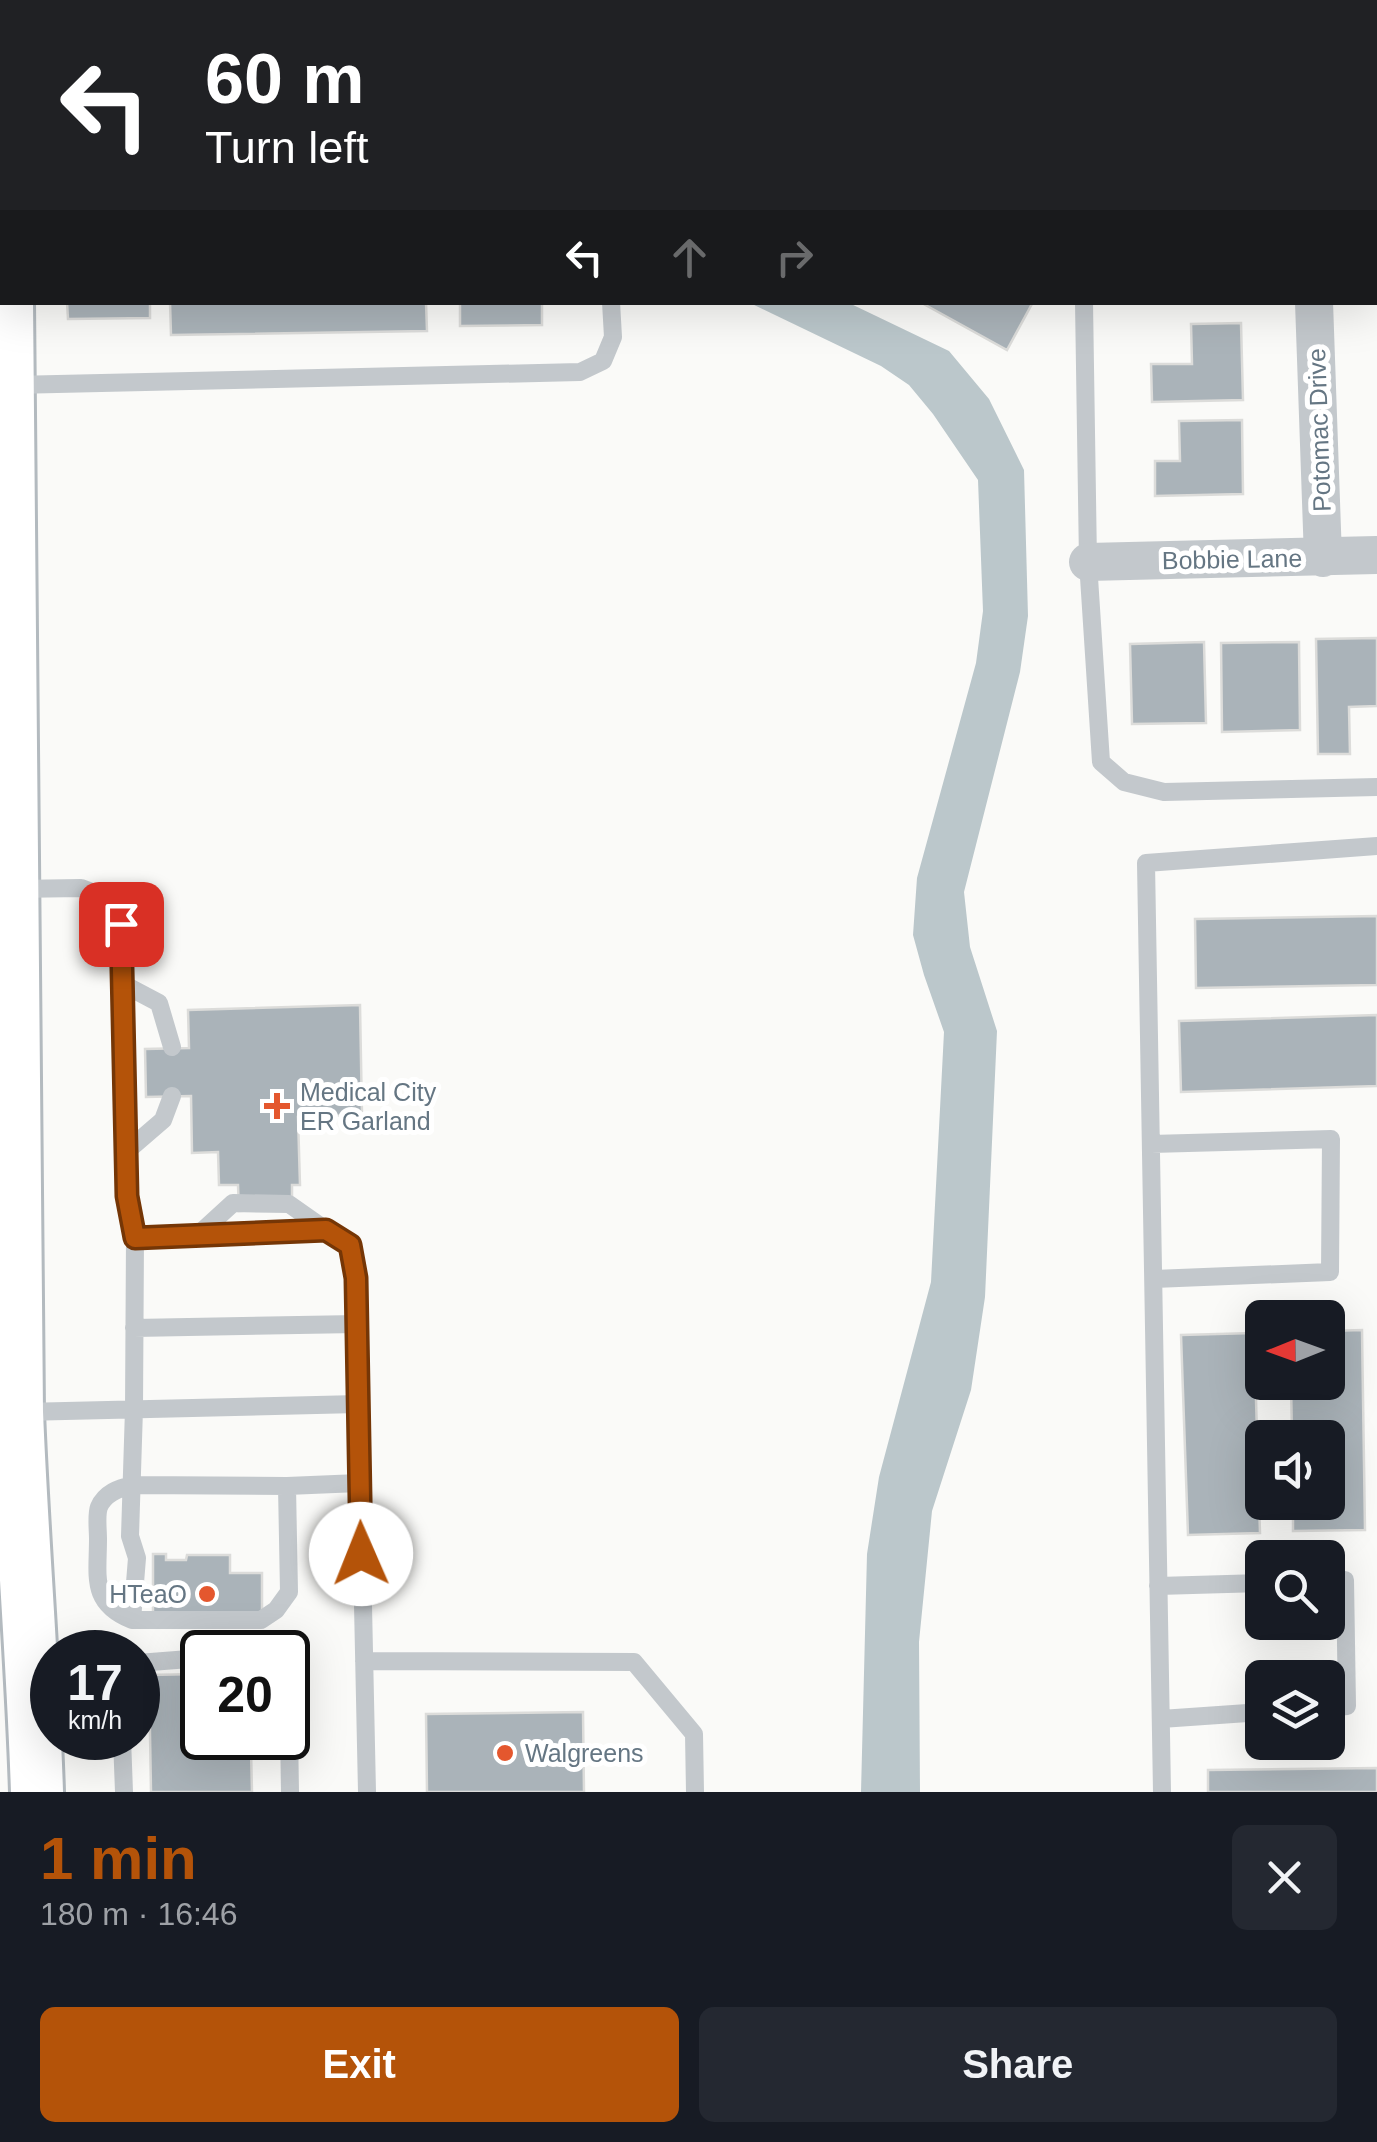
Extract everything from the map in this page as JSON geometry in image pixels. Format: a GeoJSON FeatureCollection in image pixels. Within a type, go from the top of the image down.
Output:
{"type":"FeatureCollection","features":[{"type":"Feature","properties":{"kind":"main road"},"geometry":{"type":"LineString","coordinates":[[7,305],[8,1412],[37,1630]]}},
{"type":"Feature","properties":{"kind":"main road"},"geometry":{"type":"LineString","coordinates":[[37,1792],[39,1760]]}},
{"type":"Feature","properties":{"kind":"street","name":"Potomac Drive"},"geometry":{"type":"LineString","coordinates":[[1314,305],[1323,558]]}},
{"type":"Feature","properties":{"kind":"street","name":"Bobbie Lane"},"geometry":{"type":"LineString","coordinates":[[1088,562],[1377,555]]}},
{"type":"Feature","properties":{"kind":"lane"},"geometry":{"type":"LineString","coordinates":[[4,385],[580,372],[603,361],[613,337],[612,305]]}},
{"type":"Feature","properties":{"kind":"lane"},"geometry":{"type":"LineString","coordinates":[[1084,305],[1088,562],[1101,762],[1124,782],[1164,792],[1377,787]]}},
{"type":"Feature","properties":{"kind":"lane"},"geometry":{"type":"LineString","coordinates":[[1162,1792],[1146,864],[1377,846]]}},
{"type":"Feature","properties":{"kind":"lane"},"geometry":{"type":"LineString","coordinates":[[6,889],[81,888],[110,899],[121,924],[127,1196],[135,1238],[130,1536],[137,1558],[132,1620]]}},
{"type":"Feature","properties":{"kind":"lane"},"geometry":{"type":"LineString","coordinates":[[122,984],[160,1002],[172,1048]]}},
{"type":"Feature","properties":{"kind":"lane"},"geometry":{"type":"LineString","coordinates":[[126,1151],[163,1120],[172,1096]]}},
{"type":"Feature","properties":{"kind":"lane"},"geometry":{"type":"LineString","coordinates":[[1151,1144],[1331,1139],[1330,1272],[1154,1280]]}},
{"type":"Feature","properties":{"kind":"lane"},"geometry":{"type":"LineString","coordinates":[[198,1235],[233,1204],[289,1204],[350,1245],[356,1278],[367,1792]]}},
{"type":"Feature","properties":{"kind":"lane"},"geometry":{"type":"LineString","coordinates":[[135,1238],[326,1230]]}},
{"type":"Feature","properties":{"kind":"lane"},"geometry":{"type":"LineString","coordinates":[[134,1328],[357,1324]]}},
{"type":"Feature","properties":{"kind":"lane"},"geometry":{"type":"LineString","coordinates":[[8,1412],[358,1404]]}},
{"type":"Feature","properties":{"kind":"lane"},"geometry":{"type":"LineString","coordinates":[[287,1486],[289,1592],[276,1610],[261,1620],[132,1620],[116,1614],[105,1602],[98,1589],[98,1508],[119,1488],[360,1482]]}},
{"type":"Feature","properties":{"kind":"lane"},"geometry":{"type":"LineString","coordinates":[[1158,1586],[1245,1583]]}},
{"type":"Feature","properties":{"kind":"lane"},"geometry":{"type":"LineString","coordinates":[[1345,1622],[1345,1706]]}},
{"type":"Feature","properties":{"kind":"lane"},"geometry":{"type":"LineString","coordinates":[[364,1662],[634,1662],[694,1734],[695,1792]]}},
{"type":"Feature","properties":{"kind":"lane"},"geometry":{"type":"LineString","coordinates":[[1161,1719],[1245,1713]]}},
{"type":"Feature","properties":{"kind":"lane"},"geometry":{"type":"LineString","coordinates":[[123,1760],[124,1792]]}},
{"type":"Feature","properties":{"kind":"lane"},"geometry":{"type":"LineString","coordinates":[[289,1760],[290,1792]]}},
{"type":"Feature","properties":{"kind":"shaded area"},"geometry":{"type":"Polygon","coordinates":[[[754,305],[853,305],[949,351],[989,399],[1024,470],[1028,616],[1020,672],[964,892],[970,947],[997,1031],[985,1297],[971,1390],[932,1511],[919,1642],[920,1792],[861,1792],[867,1554],[879,1477],[931,1282],[944,1032],[913,935],[917,878],[976,663],[983,611],[978,480],[909,385],[881,366],[754,305]]]}},
{"type":"Feature","properties":{"kind":"building"},"geometry":{"type":"Polygon","coordinates":[[[67,305],[150,305],[150,318],[68,319],[67,305]]]}},
{"type":"Feature","properties":{"kind":"building"},"geometry":{"type":"Polygon","coordinates":[[[170,305],[426,305],[427,331],[171,335],[170,305]]]}},
{"type":"Feature","properties":{"kind":"building"},"geometry":{"type":"Polygon","coordinates":[[[460,305],[542,305],[542,325],[460,326],[460,305]]]}},
{"type":"Feature","properties":{"kind":"building"},"geometry":{"type":"Polygon","coordinates":[[[925,305],[1031,305],[1007,350],[925,305]]]}},
{"type":"Feature","properties":{"kind":"building"},"geometry":{"type":"Polygon","coordinates":[[[1241,323],[1243,400],[1152,402],[1151,364],[1192,364],[1191,324],[1241,323]]]}},
{"type":"Feature","properties":{"kind":"building"},"geometry":{"type":"Polygon","coordinates":[[[1242,420],[1243,494],[1155,496],[1155,461],[1180,461],[1179,421],[1242,420]]]}},
{"type":"Feature","properties":{"kind":"building"},"geometry":{"type":"Polygon","coordinates":[[[1377,638],[1377,706],[1349,707],[1350,754],[1318,754],[1316,639],[1377,638]]]}},
{"type":"Feature","properties":{"kind":"building"},"geometry":{"type":"Polygon","coordinates":[[[1204,642],[1206,723],[1132,724],[1130,644],[1204,642]]]}},
{"type":"Feature","properties":{"kind":"building"},"geometry":{"type":"Polygon","coordinates":[[[1299,642],[1300,730],[1222,732],[1221,643],[1299,642]]]}},
{"type":"Feature","properties":{"kind":"building"},"geometry":{"type":"Polygon","coordinates":[[[1377,916],[1377,985],[1196,988],[1195,919],[1377,916]]]}},
{"type":"Feature","properties":{"kind":"building","name":"Medical City ER Garland"},"geometry":{"type":"Polygon","coordinates":[[[360,1005],[362,1115],[298,1117],[300,1185],[292,1185],[292,1209],[239,1211],[238,1185],[219,1185],[218,1152],[192,1153],[191,1096],[146,1097],[145,1049],[189,1048],[188,1010],[360,1005]]]}},
{"type":"Feature","properties":{"kind":"building"},"geometry":{"type":"Polygon","coordinates":[[[1377,1015],[1377,1086],[1181,1092],[1179,1021],[1377,1015]]]}},
{"type":"Feature","properties":{"kind":"building"},"geometry":{"type":"Polygon","coordinates":[[[1345,1330],[1362,1330],[1365,1530],[1293,1531],[1293,1520],[1345,1520],[1345,1420],[1292,1420],[1291,1400],[1345,1400],[1345,1330]]]}},
{"type":"Feature","properties":{"kind":"building"},"geometry":{"type":"Polygon","coordinates":[[[1245,1333],[1245,1400],[1256,1400],[1257,1420],[1245,1420],[1245,1520],[1260,1520],[1260,1533],[1188,1535],[1181,1335],[1245,1333]]]}},
{"type":"Feature","properties":{"kind":"building","name":"HTeaO"},"geometry":{"type":"Polygon","coordinates":[[[153,1554],[166,1554],[166,1560],[186,1560],[187,1555],[230,1555],[230,1573],[262,1573],[262,1615],[153,1615],[153,1554]]]}},
{"type":"Feature","properties":{"kind":"building"},"geometry":{"type":"Polygon","coordinates":[[[180,1674],[180,1760],[251,1760],[252,1792],[151,1792],[150,1760],[160,1760],[160,1675],[180,1674]]]}},
{"type":"Feature","properties":{"kind":"building","name":"Walgreens"},"geometry":{"type":"Polygon","coordinates":[[[583,1712],[584,1792],[427,1792],[426,1714],[583,1712]]]}},
{"type":"Feature","properties":{"kind":"building"},"geometry":{"type":"Polygon","coordinates":[[[1377,1768],[1377,1792],[1208,1792],[1208,1770],[1377,1768]]]}},
{"type":"Feature","properties":{"kind":"place","name":"Medical City ER Garland"},"geometry":{"type":"Point","coordinates":[277,1106]}},
{"type":"Feature","properties":{"kind":"place","name":"HTeaO"},"geometry":{"type":"Point","coordinates":[207,1594]}},
{"type":"Feature","properties":{"kind":"place","name":"Walgreens"},"geometry":{"type":"Point","coordinates":[505,1753]}},
{"type":"Feature","properties":{"kind":"route"},"geometry":{"type":"LineString","coordinates":[[121,924],[127,1196],[135,1238],[326,1230],[350,1245],[356,1278],[361,1554]]}}]}
